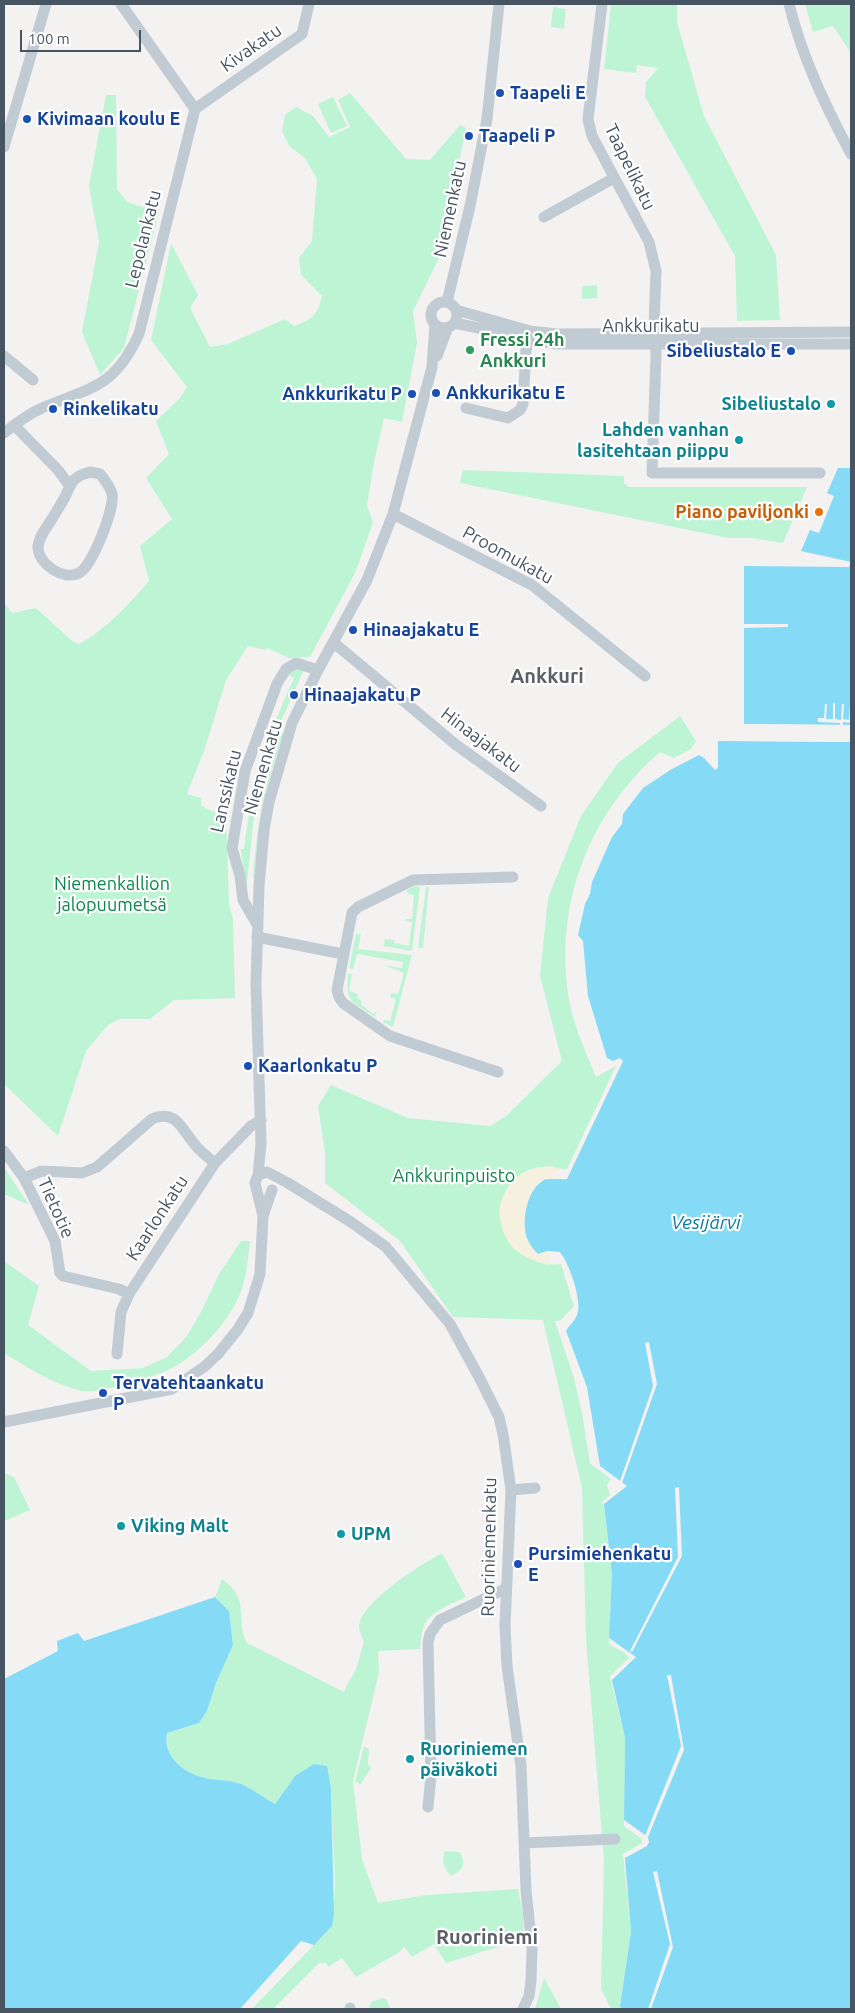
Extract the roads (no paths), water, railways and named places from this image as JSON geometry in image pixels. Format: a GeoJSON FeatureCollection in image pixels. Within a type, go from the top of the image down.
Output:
{"type":"FeatureCollection","features":[{"type":"Feature","properties":{"kind":"street"},"geometry":{"type":"LineString","coordinates":[[4,147],[41,9],[46,4]]}},
{"type":"Feature","properties":{"kind":"street"},"geometry":{"type":"LineString","coordinates":[[121,4],[194,109]]}},
{"type":"Feature","properties":{"kind":"street","name":"Kivakatu"},"geometry":{"type":"LineString","coordinates":[[194,109],[302,34],[309,4]]}},
{"type":"Feature","properties":{"kind":"street","name":"Niemenkatu"},"geometry":{"type":"LineString","coordinates":[[447,302],[470,206],[487,119],[500,4]]}},
{"type":"Feature","properties":{"kind":"street","name":"Taapelikatu"},"geometry":{"type":"LineString","coordinates":[[602,4],[588,119],[592,136],[649,242],[656,271],[652,473],[820,473]]}},
{"type":"Feature","properties":{"kind":"street"},"geometry":{"type":"LineString","coordinates":[[789,4],[802,51],[816,85],[851,154]]}},
{"type":"Feature","properties":{"kind":"street","name":"Lepolankatu"},"geometry":{"type":"LineString","coordinates":[[4,433],[40,409],[91,390],[118,368],[130,352],[139,334],[194,109]]}},
{"type":"Feature","properties":{"kind":"street"},"geometry":{"type":"LineString","coordinates":[[544,217],[614,178]]}},
{"type":"Feature","properties":{"kind":"street"},"geometry":{"type":"LineString","coordinates":[[447,302],[453,305],[456,310],[457,318],[451,325],[441,327],[435,324],[432,315],[434,308],[438,304],[447,302]]}},
{"type":"Feature","properties":{"kind":"street","name":"Ankkurikatu"},"geometry":{"type":"LineString","coordinates":[[456,310],[556,344],[655,338],[851,332]]}},
{"type":"Feature","properties":{"kind":"street","name":"Niemenkatu"},"geometry":{"type":"LineString","coordinates":[[432,367],[435,324]]}},
{"type":"Feature","properties":{"kind":"street","name":"Niemenkatu"},"geometry":{"type":"LineString","coordinates":[[263,1216],[257,1181],[261,1144],[261,1120],[256,984],[264,830],[269,802],[292,723],[318,670],[367,580],[394,514],[432,367],[451,325]]}},
{"type":"Feature","properties":{"kind":"street","name":"Ankkurikatu"},"geometry":{"type":"LineString","coordinates":[[451,325],[529,335]]}},
{"type":"Feature","properties":{"kind":"street"},"geometry":{"type":"LineString","coordinates":[[466,408],[508,418],[520,410],[523,404],[525,359],[529,335]]}},
{"type":"Feature","properties":{"kind":"street","name":"Ankkurikatu"},"geometry":{"type":"LineString","coordinates":[[655,338],[851,344]]}},
{"type":"Feature","properties":{"kind":"street"},"geometry":{"type":"LineString","coordinates":[[4,356],[33,380]]}},
{"type":"Feature","properties":{"kind":"street"},"geometry":{"type":"LineString","coordinates":[[14,425],[58,470],[69,485]]}},
{"type":"Feature","properties":{"kind":"street"},"geometry":{"type":"LineString","coordinates":[[90,472],[100,474],[107,482],[112,493],[112,507],[93,554],[80,573],[72,575],[52,569],[44,562],[38,548],[40,538],[65,496],[69,485],[80,475],[90,472]]}},
{"type":"Feature","properties":{"kind":"street","name":"Proomukatu"},"geometry":{"type":"LineString","coordinates":[[394,514],[532,585],[645,676]]}},
{"type":"Feature","properties":{"kind":"street","name":"Hinaajakatu"},"geometry":{"type":"LineString","coordinates":[[333,642],[455,744],[541,806]]}},
{"type":"Feature","properties":{"kind":"street","name":"Lanssikatu"},"geometry":{"type":"LineString","coordinates":[[258,932],[243,900],[240,876],[232,848],[246,771],[277,684],[286,669],[296,663],[318,670]]}},
{"type":"Feature","properties":{"kind":"street"},"geometry":{"type":"LineString","coordinates":[[498,1072],[390,1036],[343,1003],[337,990],[352,913],[358,907],[413,880],[513,876]]}},
{"type":"Feature","properties":{"kind":"street"},"geometry":{"type":"LineString","coordinates":[[258,932],[343,954]]}},
{"type":"Feature","properties":{"kind":"street"},"geometry":{"type":"LineString","coordinates":[[24,1178],[42,1172],[82,1173],[97,1167],[152,1119],[158,1116],[168,1116],[176,1120],[197,1147],[214,1163]]}},
{"type":"Feature","properties":{"kind":"street","name":"Kaarlonkatu"},"geometry":{"type":"LineString","coordinates":[[117,1354],[121,1312],[128,1294],[214,1163],[251,1126],[261,1120]]}},
{"type":"Feature","properties":{"kind":"street","name":"Niemenkatu"},"geometry":{"type":"LineString","coordinates":[[4,1422],[158,1391],[169,1382],[186,1378],[204,1367],[218,1354],[248,1313],[260,1274],[263,1216],[272,1181],[266,1155],[261,1144]]}},
{"type":"Feature","properties":{"kind":"street","name":"Tietotie"},"geometry":{"type":"LineString","coordinates":[[4,1151],[24,1178],[55,1241],[60,1273],[63,1276],[119,1289],[128,1294]]}},
{"type":"Feature","properties":{"kind":"street"},"geometry":{"type":"LineString","coordinates":[[263,1172],[272,1181],[263,1192],[257,1181],[263,1172]]}},
{"type":"Feature","properties":{"kind":"street","name":"Ruoriniemenkatu"},"geometry":{"type":"LineString","coordinates":[[272,1181],[294,1187],[373,1236],[386,1247],[450,1324],[498,1417],[503,1434],[511,1490],[506,1589],[507,1666],[521,1766],[526,1890],[532,1948],[529,1996],[524,2009]]}},
{"type":"Feature","properties":{"kind":"street"},"geometry":{"type":"LineString","coordinates":[[511,1490],[535,1488]]}},
{"type":"Feature","properties":{"kind":"street"},"geometry":{"type":"LineString","coordinates":[[428,1807],[431,1776],[428,1643],[430,1634],[440,1620],[506,1589]]}},
{"type":"Feature","properties":{"kind":"street"},"geometry":{"type":"LineString","coordinates":[[524,1843],[615,1839]]}},
{"type":"Feature","properties":{"kind":"water"},"geometry":{"type":"Polygon","coordinates":[[[838,468],[851,468],[851,562],[801,551],[810,530],[819,533],[834,496],[827,493],[838,468]]]}},
{"type":"Feature","properties":{"kind":"water"},"geometry":{"type":"Polygon","coordinates":[[[851,562],[851,725],[744,724],[744,566],[849,567],[851,562]]]}},
{"type":"Feature","properties":{"kind":"water","name":"Vesijärvi"},"geometry":{"type":"Polygon","coordinates":[[[718,741],[851,742],[851,2009],[622,2009],[620,2006],[631,1932],[625,1858],[647,1846],[649,1842],[648,1837],[624,1820],[625,1738],[612,1680],[636,1657],[609,1638],[612,1574],[604,1504],[627,1486],[600,1466],[587,1387],[566,1331],[576,1317],[578,1309],[577,1292],[571,1273],[560,1252],[547,1251],[538,1254],[529,1242],[525,1231],[525,1215],[533,1190],[544,1180],[567,1179],[623,1061],[620,1058],[613,1061],[607,1058],[588,996],[583,941],[578,935],[592,882],[612,837],[622,824],[623,814],[643,788],[672,769],[699,755],[715,770],[718,768],[718,741]]]}},
{"type":"Feature","properties":{"kind":"water"},"geometry":{"type":"Polygon","coordinates":[[[215,1597],[229,1611],[233,1645],[216,1683],[207,1711],[199,1723],[167,1733],[167,1748],[174,1760],[191,1773],[203,1778],[241,1784],[275,1804],[295,1776],[314,1764],[327,1766],[331,1788],[334,1914],[332,1926],[314,1945],[301,1941],[240,2009],[4,2009],[4,1679],[58,1651],[57,1641],[78,1633],[84,1641],[215,1597]]]}},
{"type":"Feature","properties":{"kind":"place","name":"Taapeli E"},"geometry":{"type":"Point","coordinates":[500,93]}},
{"type":"Feature","properties":{"kind":"place","name":"Kivimaan koulu E"},"geometry":{"type":"Point","coordinates":[27,119]}},
{"type":"Feature","properties":{"kind":"place","name":"Taapeli P"},"geometry":{"type":"Point","coordinates":[469,136]}},
{"type":"Feature","properties":{"kind":"place","name":"Fressi 24h Ankkuri"},"geometry":{"type":"Point","coordinates":[470,350]}},
{"type":"Feature","properties":{"kind":"place","name":"Sibeliustalo E"},"geometry":{"type":"Point","coordinates":[791,351]}},
{"type":"Feature","properties":{"kind":"place","name":"Ankkurikatu E"},"geometry":{"type":"Point","coordinates":[436,393]}},
{"type":"Feature","properties":{"kind":"place","name":"Ankkurikatu P"},"geometry":{"type":"Point","coordinates":[412,394]}},
{"type":"Feature","properties":{"kind":"place","name":"Sibeliustalo"},"geometry":{"type":"Point","coordinates":[831,404]}},
{"type":"Feature","properties":{"kind":"place","name":"Rinkelikatu"},"geometry":{"type":"Point","coordinates":[53,409]}},
{"type":"Feature","properties":{"kind":"place","name":"Lahden vanhan lasitehtaan piippu"},"geometry":{"type":"Point","coordinates":[739,440]}},
{"type":"Feature","properties":{"kind":"place","name":"Piano paviljonki"},"geometry":{"type":"Point","coordinates":[819,512]}},
{"type":"Feature","properties":{"kind":"place","name":"Hinaajakatu E"},"geometry":{"type":"Point","coordinates":[353,630]}},
{"type":"Feature","properties":{"kind":"place","name":"Hinaajakatu P"},"geometry":{"type":"Point","coordinates":[294,695]}},
{"type":"Feature","properties":{"kind":"place","name":"Kaarlonkatu P"},"geometry":{"type":"Point","coordinates":[248,1066]}},
{"type":"Feature","properties":{"kind":"place","name":"Tervatehtaankatu P"},"geometry":{"type":"Point","coordinates":[103,1393]}},
{"type":"Feature","properties":{"kind":"place","name":"Viking Malt"},"geometry":{"type":"Point","coordinates":[121,1526]}},
{"type":"Feature","properties":{"kind":"place","name":"UPM"},"geometry":{"type":"Point","coordinates":[341,1534]}},
{"type":"Feature","properties":{"kind":"place","name":"Pursimiehenkatu E"},"geometry":{"type":"Point","coordinates":[518,1564]}},
{"type":"Feature","properties":{"kind":"place","name":"Ruoriniemen päiväkoti"},"geometry":{"type":"Point","coordinates":[410,1759]}},
{"type":"Feature","properties":{"kind":"district","name":"Ankkuri"},"geometry":{"type":"Point","coordinates":[547,676]}},
{"type":"Feature","properties":{"kind":"district","name":"Ruoriniemi"},"geometry":{"type":"Point","coordinates":[487,1937]}},
{"type":"Feature","properties":{"kind":"park label","name":"Niemenkallion jalopuumetsä"},"geometry":{"type":"Point","coordinates":[112,894]}},
{"type":"Feature","properties":{"kind":"park label","name":"Ankkurinpuisto"},"geometry":{"type":"Point","coordinates":[454,1176]}}]}
